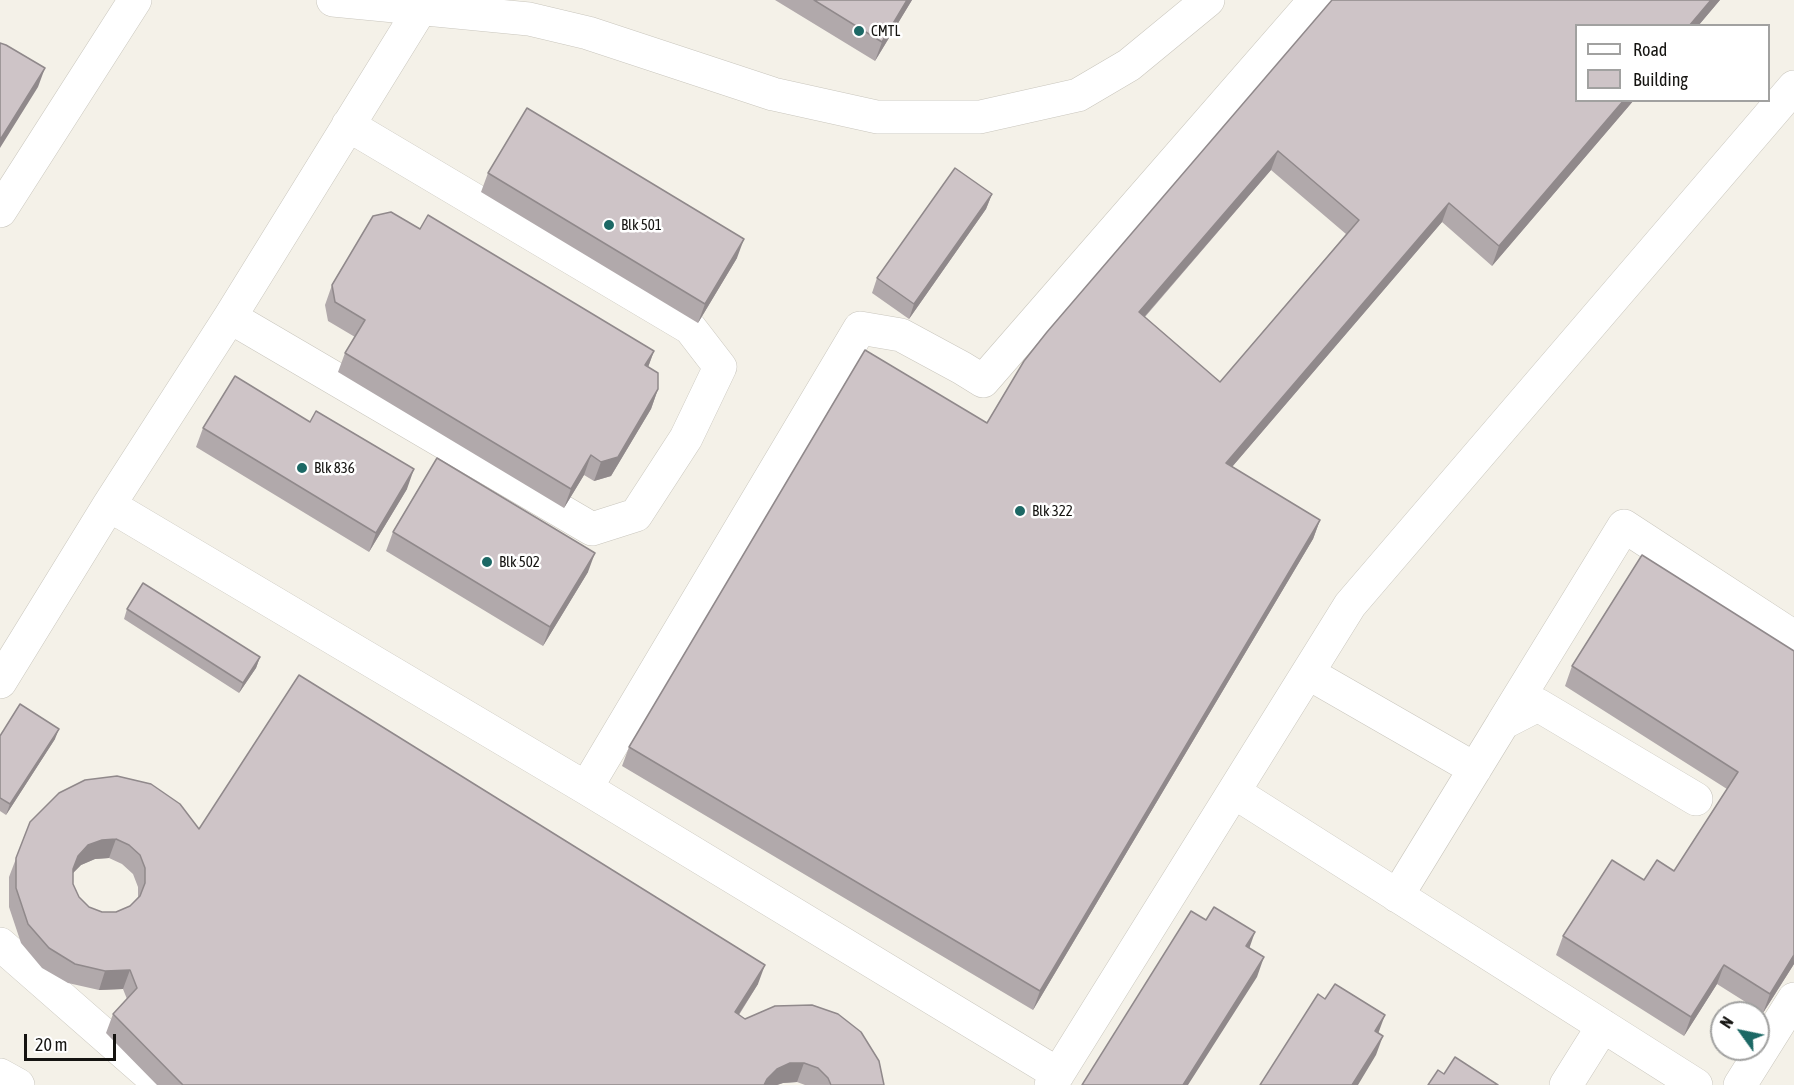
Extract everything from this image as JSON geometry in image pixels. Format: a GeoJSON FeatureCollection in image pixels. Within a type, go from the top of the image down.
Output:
{"type":"FeatureCollection","features":[{"type":"Feature","properties":{"kind":"lane"},"geometry":{"type":"LineString","coordinates":[[0,210],[135,0]]}},
{"type":"Feature","properties":{"kind":"lane"},"geometry":{"type":"LineString","coordinates":[[333,0],[529,19],[588,33],[773,94],[877,117],[980,117],[1078,95],[1129,65],[1208,0]]}},
{"type":"Feature","properties":{"kind":"lane"},"geometry":{"type":"LineString","coordinates":[[586,788],[861,328],[901,335],[982,381],[1315,0]]}},
{"type":"Feature","properties":{"kind":"lane"},"geometry":{"type":"LineString","coordinates":[[0,682],[421,8]]}},
{"type":"Feature","properties":{"kind":"lane"},"geometry":{"type":"LineString","coordinates":[[109,505],[586,788],[1055,1079],[1350,605],[1794,87]]}},
{"type":"Feature","properties":{"kind":"lane"},"geometry":{"type":"LineString","coordinates":[[230,317],[592,529],[636,515],[686,438],[720,366],[690,328],[348,125]]}},
{"type":"Feature","properties":{"kind":"lane"},"geometry":{"type":"LineString","coordinates":[[1397,896],[1624,526],[1794,638]]}},
{"type":"Feature","properties":{"kind":"lane"},"geometry":{"type":"LineString","coordinates":[[1308,673],[1475,768]]}},
{"type":"Feature","properties":{"kind":"lane"},"geometry":{"type":"LineString","coordinates":[[1503,723],[1538,705],[1696,799]]}},
{"type":"Feature","properties":{"kind":"lane"},"geometry":{"type":"LineString","coordinates":[[1234,792],[1696,1085]]}},
{"type":"Feature","properties":{"kind":"lane"},"geometry":{"type":"LineString","coordinates":[[0,944],[161,1085]]}},
{"type":"Feature","properties":{"kind":"lane"},"geometry":{"type":"LineString","coordinates":[[1740,1085],[1794,999]]}},
{"type":"Feature","properties":{"kind":"lane"},"geometry":{"type":"LineString","coordinates":[[1566,1085],[1603,1026]]}},
{"type":"Feature","properties":{"kind":"lane"},"geometry":{"type":"LineString","coordinates":[[0,1075],[18,1085]]}},
{"type":"Feature","properties":{"kind":"building"},"geometry":{"type":"Polygon","coordinates":[[[814,0],[907,0],[882,42],[814,0]]]}},
{"type":"Feature","properties":{"kind":"building","name":"Blk 322"},"geometry":{"type":"Polygon","coordinates":[[[1332,0],[1711,0],[1691,24],[1575,24],[1575,102],[1622,102],[1499,246],[1449,203],[1226,463],[1320,520],[1040,991],[629,747],[865,350],[987,423],[1024,361],[1332,0]],[[1278,151],[1139,312],[1220,382],[1359,220],[1278,151]]]}},
{"type":"Feature","properties":{"kind":"building"},"geometry":{"type":"Polygon","coordinates":[[[0,43],[45,68],[0,140],[0,43]]]}},
{"type":"Feature","properties":{"kind":"building","name":"Blk 501"},"geometry":{"type":"Polygon","coordinates":[[[527,108],[744,239],[705,304],[488,173],[527,108]]]}},
{"type":"Feature","properties":{"kind":"building"},"geometry":{"type":"Polygon","coordinates":[[[955,168],[992,194],[914,304],[877,278],[955,168]]]}},
{"type":"Feature","properties":{"kind":"building"},"geometry":{"type":"Polygon","coordinates":[[[391,212],[420,229],[428,215],[654,351],[645,365],[658,373],[658,389],[618,457],[601,462],[591,455],[571,489],[345,353],[365,320],[335,302],[332,285],[373,216],[391,212]]]}},
{"type":"Feature","properties":{"kind":"building","name":"Blk 836"},"geometry":{"type":"Polygon","coordinates":[[[235,376],[310,422],[316,411],[414,469],[376,533],[203,428],[235,376]]]}},
{"type":"Feature","properties":{"kind":"building","name":"Blk 502"},"geometry":{"type":"Polygon","coordinates":[[[437,458],[595,553],[550,627],[393,532],[437,458]]]}},
{"type":"Feature","properties":{"kind":"building"},"geometry":{"type":"Polygon","coordinates":[[[1642,555],[1794,651],[1794,955],[1770,994],[1724,965],[1691,1017],[1563,936],[1612,860],[1644,880],[1657,860],[1674,871],[1738,772],[1572,666],[1642,555]]]}},
{"type":"Feature","properties":{"kind":"building"},"geometry":{"type":"Polygon","coordinates":[[[143,583],[260,657],[243,683],[127,609],[143,583]]]}},
{"type":"Feature","properties":{"kind":"building"},"geometry":{"type":"Polygon","coordinates":[[[299,675],[765,965],[735,1012],[745,1019],[775,1006],[812,1005],[838,1014],[861,1032],[879,1061],[884,1085],[831,1085],[828,1078],[818,1068],[804,1063],[790,1063],[777,1069],[764,1085],[183,1085],[113,1014],[137,988],[130,970],[105,971],[75,964],[49,948],[28,924],[16,888],[16,858],[30,822],[59,793],[85,780],[117,776],[151,784],[180,804],[199,829],[299,675]],[[116,839],[102,840],[88,845],[78,856],[73,869],[73,884],[79,897],[89,907],[102,912],[116,912],[130,906],[140,896],[145,883],[145,868],[140,855],[129,845],[116,839]]]}},
{"type":"Feature","properties":{"kind":"building"},"geometry":{"type":"Polygon","coordinates":[[[20,704],[59,729],[10,804],[0,798],[0,736],[20,704]]]}},
{"type":"Feature","properties":{"kind":"building"},"geometry":{"type":"Polygon","coordinates":[[[1214,907],[1255,932],[1246,946],[1264,957],[1183,1085],[1082,1085],[1191,911],[1206,920],[1214,907]]]}},
{"type":"Feature","properties":{"kind":"building"},"geometry":{"type":"Polygon","coordinates":[[[1335,984],[1385,1015],[1375,1031],[1383,1036],[1352,1085],[1260,1085],[1318,994],[1325,999],[1335,984]]]}},
{"type":"Feature","properties":{"kind":"building"},"geometry":{"type":"Polygon","coordinates":[[[1455,1057],[1498,1085],[1428,1085],[1438,1070],[1444,1074],[1455,1057]]]}},
{"type":"Feature","properties":{"kind":"place","name":"CMTL"},"geometry":{"type":"Point","coordinates":[859,31]}},
{"type":"Feature","properties":{"kind":"place","name":"Blk 501"},"geometry":{"type":"Point","coordinates":[609,225]}},
{"type":"Feature","properties":{"kind":"place","name":"Blk 836"},"geometry":{"type":"Point","coordinates":[302,468]}},
{"type":"Feature","properties":{"kind":"place","name":"Blk 322"},"geometry":{"type":"Point","coordinates":[1020,511]}},
{"type":"Feature","properties":{"kind":"place","name":"Blk 502"},"geometry":{"type":"Point","coordinates":[487,562]}}]}
